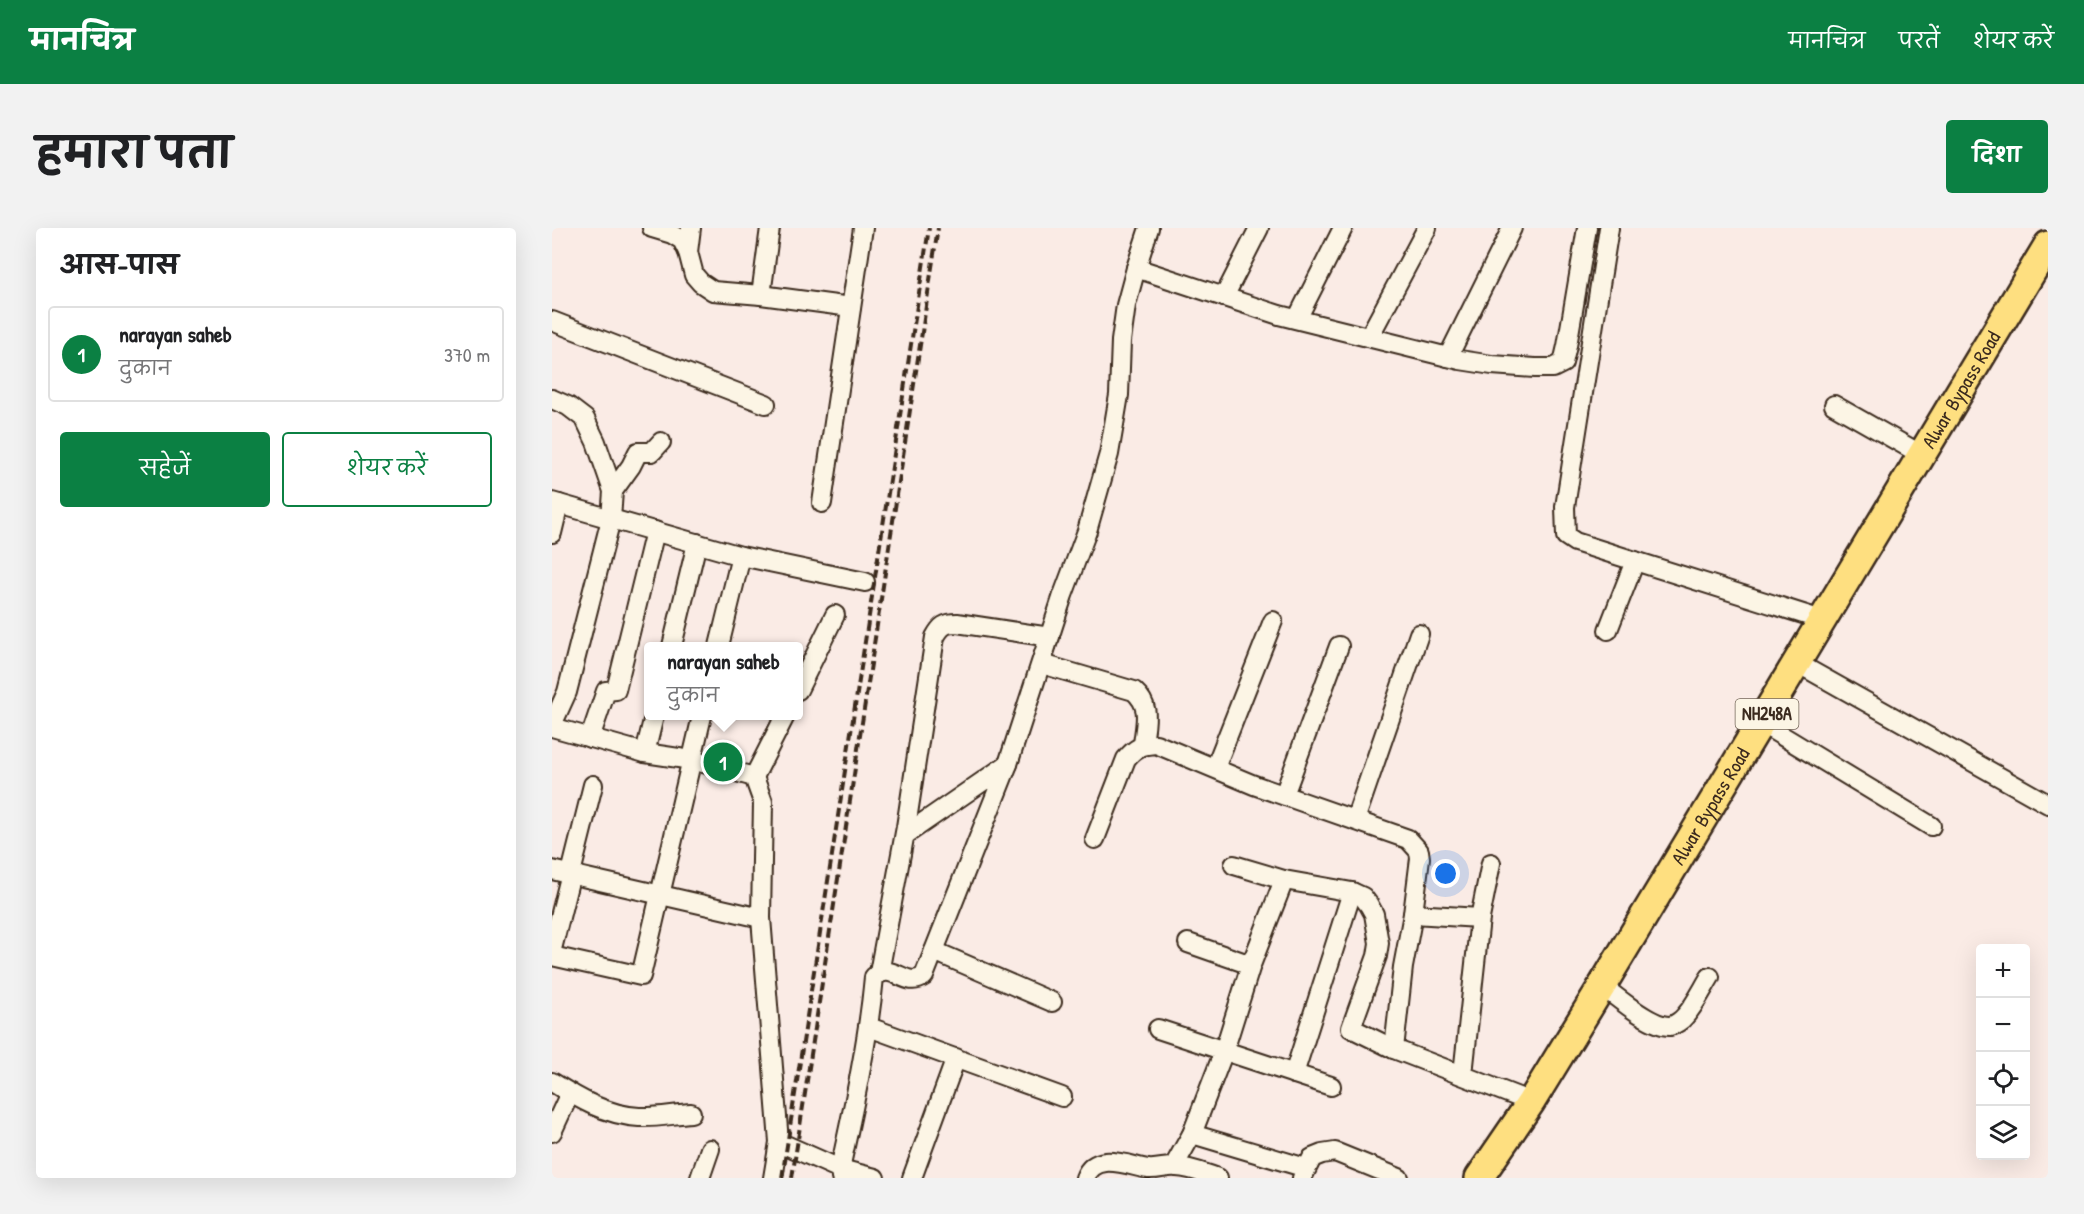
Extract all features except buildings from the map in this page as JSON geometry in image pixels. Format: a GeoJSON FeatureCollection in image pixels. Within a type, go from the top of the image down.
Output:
{"type":"FeatureCollection","features":[{"type":"Feature","properties":{"kind":"highway","name":"Alwar Bypass Road"},"geometry":{"type":"LineString","coordinates":[[1479,1178],[1531,1102],[1602,986],[2048,245]]}},
{"type":"Feature","properties":{"kind":"street"},"geometry":{"type":"LineString","coordinates":[[652,228],[672,234],[681,240],[688,252],[694,275],[701,284],[713,291],[851,307]]}},
{"type":"Feature","properties":{"kind":"street"},"geometry":{"type":"LineString","coordinates":[[688,252],[691,228]]}},
{"type":"Feature","properties":{"kind":"street"},"geometry":{"type":"LineString","coordinates":[[760,295],[770,228]]}},
{"type":"Feature","properties":{"kind":"street"},"geometry":{"type":"LineString","coordinates":[[822,503],[863,228]]}},
{"type":"Feature","properties":{"kind":"street"},"geometry":{"type":"LineString","coordinates":[[879,972],[887,971],[911,981],[918,981],[924,976],[1008,765],[1087,531],[1109,454],[1119,395],[1126,305],[1149,228]]}},
{"type":"Feature","properties":{"kind":"street"},"geometry":{"type":"LineString","coordinates":[[1224,297],[1259,228]]}},
{"type":"Feature","properties":{"kind":"street"},"geometry":{"type":"LineString","coordinates":[[1297,319],[1343,228]]}},
{"type":"Feature","properties":{"kind":"street"},"geometry":{"type":"LineString","coordinates":[[1369,337],[1427,228]]}},
{"type":"Feature","properties":{"kind":"street"},"geometry":{"type":"LineString","coordinates":[[1448,357],[1512,228]]}},
{"type":"Feature","properties":{"kind":"street"},"geometry":{"type":"LineString","coordinates":[[1136,268],[1297,319],[1448,357],[1492,365],[1553,368],[1563,363],[1587,228]]}},
{"type":"Feature","properties":{"kind":"street"},"geometry":{"type":"LineString","coordinates":[[1609,228],[1565,507],[1566,536],[1575,542],[1822,620]]}},
{"type":"Feature","properties":{"kind":"street"},"geometry":{"type":"LineString","coordinates":[[552,321],[766,404]]}},
{"type":"Feature","properties":{"kind":"street"},"geometry":{"type":"LineString","coordinates":[[552,399],[568,406],[585,419],[596,442],[613,491],[611,519],[567,692],[552,726],[645,753],[692,760],[754,777]]}},
{"type":"Feature","properties":{"kind":"street"},"geometry":{"type":"LineString","coordinates":[[1834,405],[1922,455]]}},
{"type":"Feature","properties":{"kind":"street"},"geometry":{"type":"LineString","coordinates":[[613,491],[638,452],[652,452],[661,442]]}},
{"type":"Feature","properties":{"kind":"street"},"geometry":{"type":"LineString","coordinates":[[552,533],[555,503],[741,556],[865,582]]}},
{"type":"Feature","properties":{"kind":"street"},"geometry":{"type":"LineString","coordinates":[[590,738],[606,691],[616,690],[655,531]]}},
{"type":"Feature","properties":{"kind":"street"},"geometry":{"type":"LineString","coordinates":[[673,642],[698,543]]}},
{"type":"Feature","properties":{"kind":"street"},"geometry":{"type":"LineString","coordinates":[[720,642],[741,556]]}},
{"type":"Feature","properties":{"kind":"street"},"geometry":{"type":"LineString","coordinates":[[1608,630],[1635,561]]}},
{"type":"Feature","properties":{"kind":"street"},"geometry":{"type":"LineString","coordinates":[[803,680],[835,615]]}},
{"type":"Feature","properties":{"kind":"street"},"geometry":{"type":"LineString","coordinates":[[1215,768],[1272,621]]}},
{"type":"Feature","properties":{"kind":"street"},"geometry":{"type":"LineString","coordinates":[[841,1174],[869,1027],[874,977],[879,972],[905,835],[935,636],[940,627],[946,623],[957,623],[1050,636]]}},
{"type":"Feature","properties":{"kind":"street"},"geometry":{"type":"LineString","coordinates":[[1355,820],[1419,634]]}},
{"type":"Feature","properties":{"kind":"street"},"geometry":{"type":"LineString","coordinates":[[1284,795],[1338,646]]}},
{"type":"Feature","properties":{"kind":"street"},"geometry":{"type":"LineString","coordinates":[[1797,663],[2048,804]]}},
{"type":"Feature","properties":{"kind":"street"},"geometry":{"type":"LineString","coordinates":[[1042,664],[1134,691],[1142,698],[1147,708],[1143,745]]}},
{"type":"Feature","properties":{"kind":"street"},"geometry":{"type":"LineString","coordinates":[[645,753],[653,720]]}},
{"type":"Feature","properties":{"kind":"street"},"geometry":{"type":"LineString","coordinates":[[552,956],[640,976],[701,720]]}},
{"type":"Feature","properties":{"kind":"street"},"geometry":{"type":"LineString","coordinates":[[773,1178],[779,1142],[760,918],[762,802],[754,777],[783,720]]}},
{"type":"Feature","properties":{"kind":"street"},"geometry":{"type":"LineString","coordinates":[[1761,723],[1931,826]]}},
{"type":"Feature","properties":{"kind":"street"},"geometry":{"type":"LineString","coordinates":[[1095,838],[1126,759],[1134,749],[1143,745],[1156,744],[1254,785],[1408,839],[1419,851],[1413,914],[1403,967],[1394,1049]]}},
{"type":"Feature","properties":{"kind":"street"},"geometry":{"type":"LineString","coordinates":[[905,835],[1008,765]]}},
{"type":"Feature","properties":{"kind":"street"},"geometry":{"type":"LineString","coordinates":[[552,949],[593,785]]}},
{"type":"Feature","properties":{"kind":"street"},"geometry":{"type":"LineString","coordinates":[[1463,1074],[1480,918],[1491,863]]}},
{"type":"Feature","properties":{"kind":"street"},"geometry":{"type":"LineString","coordinates":[[1234,865],[1284,880],[1352,892],[1363,897],[1374,914],[1379,943],[1377,956],[1351,1028],[1394,1049],[1531,1102]]}},
{"type":"Feature","properties":{"kind":"street"},"geometry":{"type":"LineString","coordinates":[[552,870],[760,918]]}},
{"type":"Feature","properties":{"kind":"street"},"geometry":{"type":"LineString","coordinates":[[1174,1166],[1192,1134],[1224,1051],[1251,965],[1284,880]]}},
{"type":"Feature","properties":{"kind":"street"},"geometry":{"type":"LineString","coordinates":[[1294,1074],[1352,892]]}},
{"type":"Feature","properties":{"kind":"street"},"geometry":{"type":"LineString","coordinates":[[1413,914],[1480,918]]}},
{"type":"Feature","properties":{"kind":"street"},"geometry":{"type":"LineString","coordinates":[[1188,943],[1251,965]]}},
{"type":"Feature","properties":{"kind":"street"},"geometry":{"type":"LineString","coordinates":[[934,951],[1052,1002]]}},
{"type":"Feature","properties":{"kind":"street"},"geometry":{"type":"LineString","coordinates":[[1602,986],[1641,1014],[1660,1024],[1670,1026],[1686,1016],[1710,977]]}},
{"type":"Feature","properties":{"kind":"street"},"geometry":{"type":"LineString","coordinates":[[869,1027],[1062,1097]]}},
{"type":"Feature","properties":{"kind":"street"},"geometry":{"type":"LineString","coordinates":[[1158,1029],[1331,1086]]}},
{"type":"Feature","properties":{"kind":"street"},"geometry":{"type":"LineString","coordinates":[[912,1178],[956,1058]]}},
{"type":"Feature","properties":{"kind":"street"},"geometry":{"type":"LineString","coordinates":[[552,1083],[598,1108],[615,1113],[638,1117],[691,1113]]}},
{"type":"Feature","properties":{"kind":"street"},"geometry":{"type":"LineString","coordinates":[[552,1132],[570,1093]]}},
{"type":"Feature","properties":{"kind":"street"},"geometry":{"type":"LineString","coordinates":[[1192,1134],[1304,1173],[1312,1158],[1335,1152],[1399,1178]]}},
{"type":"Feature","properties":{"kind":"street"},"geometry":{"type":"LineString","coordinates":[[779,1142],[841,1174],[875,1178]]}},
{"type":"Feature","properties":{"kind":"street"},"geometry":{"type":"LineString","coordinates":[[700,1178],[710,1149]]}},
{"type":"Feature","properties":{"kind":"street"},"geometry":{"type":"LineString","coordinates":[[1085,1178],[1088,1170],[1096,1164],[1108,1161],[1148,1169],[1174,1166],[1218,1178]]}},
{"type":"Feature","properties":{"kind":"railway"},"geometry":{"type":"LineString","coordinates":[[782,1178],[929,228]]}},
{"type":"Feature","properties":{"kind":"railway"},"geometry":{"type":"LineString","coordinates":[[792,1178],[938,228]]}},
{"type":"Feature","properties":{"kind":"place","name":"narayan saheb"},"geometry":{"type":"Point","coordinates":[723,762]}}]}
